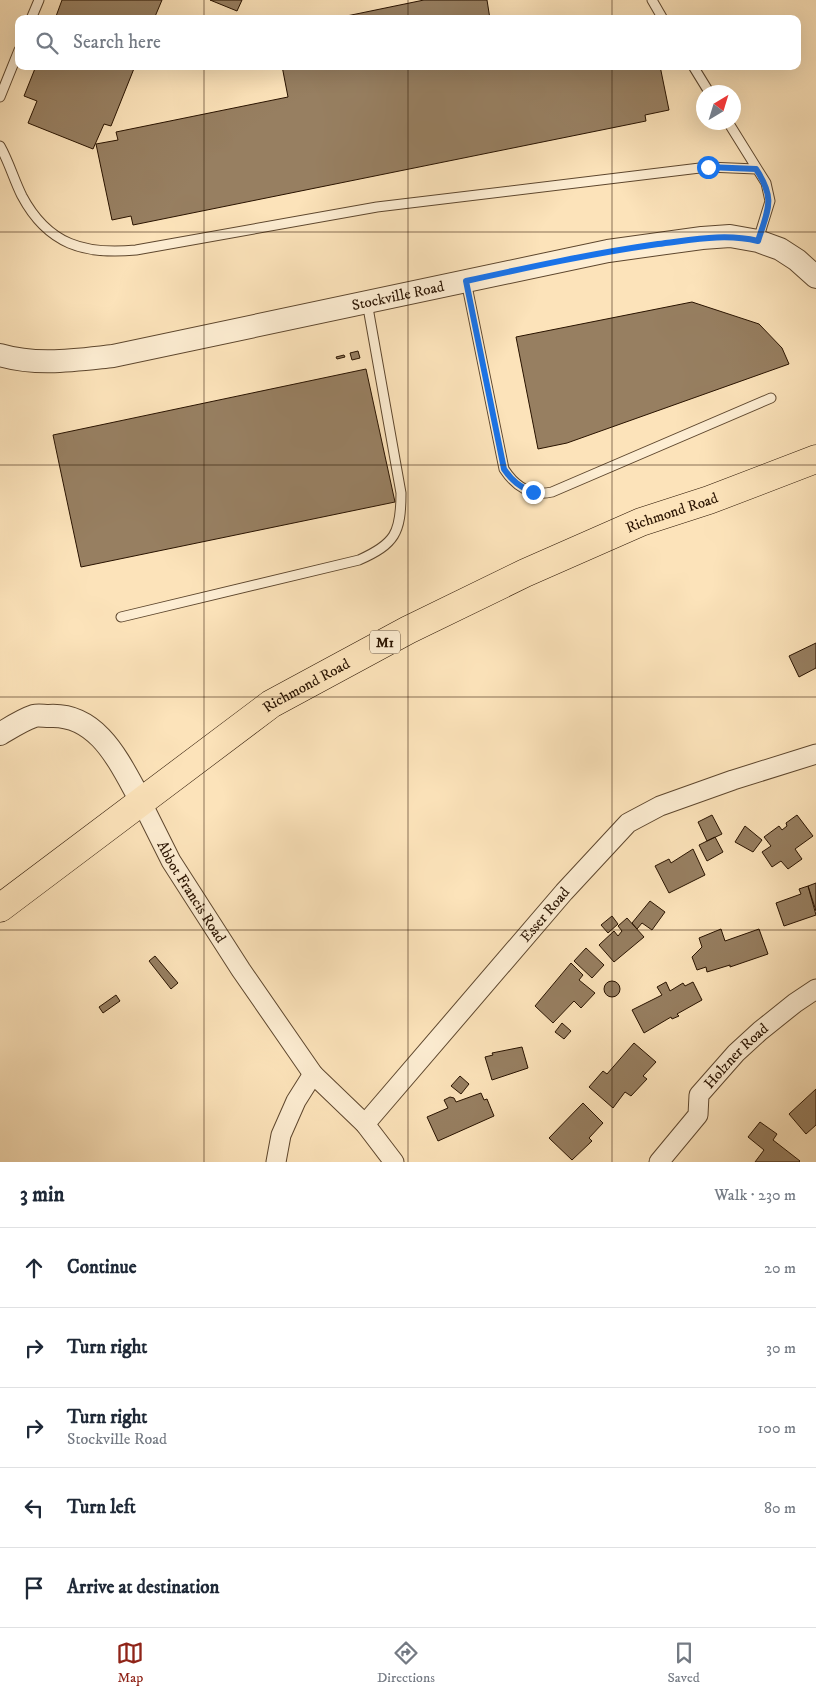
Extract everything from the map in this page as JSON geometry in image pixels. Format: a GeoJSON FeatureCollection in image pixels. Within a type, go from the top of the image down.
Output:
{"type":"FeatureCollection","features":[{"type":"Feature","properties":{"kind":"highway","name":"Richmond Road"},"geometry":{"type":"LineString","coordinates":[[0,908],[271,704],[408,630],[525,573],[641,522],[708,500],[816,459]]}},
{"type":"Feature","properties":{"kind":"street","name":"Stockville Road"},"geometry":{"type":"LineString","coordinates":[[0,355],[36,361],[64,362],[113,356],[608,251],[702,238],[730,236],[758,241],[780,249],[797,260],[816,277]]}},
{"type":"Feature","properties":{"kind":"street","name":"Abbot Francis Road"},"geometry":{"type":"LineString","coordinates":[[0,734],[34,716],[60,715],[81,721],[100,736],[114,752],[171,861],[241,970],[313,1074],[365,1124]]}},
{"type":"Feature","properties":{"kind":"street","name":"Esser Road"},"geometry":{"type":"LineString","coordinates":[[365,1124],[564,892],[628,823],[660,806],[733,780],[816,754]]}},
{"type":"Feature","properties":{"kind":"street","name":"Holzner Road"},"geometry":{"type":"LineString","coordinates":[[659,1162],[698,1115],[699,1095],[736,1053],[781,1014],[816,990]]}},
{"type":"Feature","properties":{"kind":"street"},"geometry":{"type":"LineString","coordinates":[[276,1162],[281,1135],[296,1101],[313,1074]]}},
{"type":"Feature","properties":{"kind":"street"},"geometry":{"type":"LineString","coordinates":[[365,1124],[394,1162]]}},
{"type":"Feature","properties":{"kind":"lane"},"geometry":{"type":"LineString","coordinates":[[33,15],[39,0]]}},
{"type":"Feature","properties":{"kind":"lane"},"geometry":{"type":"LineString","coordinates":[[652,0],[661,15]]}},
{"type":"Feature","properties":{"kind":"lane"},"geometry":{"type":"LineString","coordinates":[[0,97],[15,60]]}},
{"type":"Feature","properties":{"kind":"lane"},"geometry":{"type":"LineString","coordinates":[[695,70],[705,85]]}},
{"type":"Feature","properties":{"kind":"lane"},"geometry":{"type":"LineString","coordinates":[[733,130],[766,183],[770,201],[758,241]]}},
{"type":"Feature","properties":{"kind":"lane"},"geometry":{"type":"LineString","coordinates":[[0,146],[23,196],[38,220],[53,234],[74,246],[112,252],[136,250],[377,207],[708,167],[756,169]]}},
{"type":"Feature","properties":{"kind":"lane"},"geometry":{"type":"LineString","coordinates":[[466,281],[504,469],[510,479],[516,484],[533,492],[544,494],[552,492],[771,398]]}},
{"type":"Feature","properties":{"kind":"lane"},"geometry":{"type":"LineString","coordinates":[[120,616],[358,560],[375,553],[393,536],[398,528],[401,515],[401,494],[367,302]]}},
{"type":"Feature","properties":{"kind":"building"},"geometry":{"type":"Polygon","coordinates":[[[62,0],[162,0],[156,15],[56,15],[62,0]]]}},
{"type":"Feature","properties":{"kind":"building"},"geometry":{"type":"Polygon","coordinates":[[[210,0],[242,0],[237,11],[210,0]]]}},
{"type":"Feature","properties":{"kind":"building"},"geometry":{"type":"Polygon","coordinates":[[[424,0],[487,0],[489,15],[351,15],[424,0]]]}},
{"type":"Feature","properties":{"kind":"building"},"geometry":{"type":"Polygon","coordinates":[[[34,70],[133,70],[111,126],[104,124],[93,149],[28,123],[37,101],[24,96],[34,70]]]}},
{"type":"Feature","properties":{"kind":"building"},"geometry":{"type":"Polygon","coordinates":[[[283,70],[661,70],[669,110],[645,115],[646,121],[133,225],[131,216],[112,220],[96,144],[118,140],[116,132],[288,97],[283,70]]]}},
{"type":"Feature","properties":{"kind":"building"},"geometry":{"type":"Polygon","coordinates":[[[692,302],[759,324],[782,348],[789,364],[567,443],[538,449],[516,337],[692,302]]]}},
{"type":"Feature","properties":{"kind":"building"},"geometry":{"type":"Polygon","coordinates":[[[358,351],[360,358],[352,360],[350,353],[358,351]]]}},
{"type":"Feature","properties":{"kind":"building"},"geometry":{"type":"Polygon","coordinates":[[[344,355],[345,357],[337,359],[336,357],[344,355]]]}},
{"type":"Feature","properties":{"kind":"building"},"geometry":{"type":"Polygon","coordinates":[[[366,369],[395,502],[81,567],[53,435],[366,369]]]}},
{"type":"Feature","properties":{"kind":"building"},"geometry":{"type":"Polygon","coordinates":[[[816,643],[816,668],[799,677],[789,656],[816,643]]]}},
{"type":"Feature","properties":{"kind":"building"},"geometry":{"type":"Polygon","coordinates":[[[712,815],[722,834],[707,841],[698,822],[712,815]]]}},
{"type":"Feature","properties":{"kind":"building"},"geometry":{"type":"Polygon","coordinates":[[[797,815],[813,836],[795,849],[802,859],[788,869],[781,861],[772,867],[762,852],[771,846],[764,837],[779,826],[782,830],[787,826],[786,823],[797,815]]]}},
{"type":"Feature","properties":{"kind":"building"},"geometry":{"type":"Polygon","coordinates":[[[745,826],[762,840],[753,852],[735,842],[745,826]]]}},
{"type":"Feature","properties":{"kind":"building"},"geometry":{"type":"Polygon","coordinates":[[[715,837],[723,852],[707,861],[699,845],[715,837]]]}},
{"type":"Feature","properties":{"kind":"building"},"geometry":{"type":"Polygon","coordinates":[[[693,849],[705,875],[669,893],[655,866],[669,859],[671,863],[693,849]]]}},
{"type":"Feature","properties":{"kind":"building"},"geometry":{"type":"Polygon","coordinates":[[[816,883],[816,911],[808,886],[816,883]]]}},
{"type":"Feature","properties":{"kind":"building"},"geometry":{"type":"Polygon","coordinates":[[[808,886],[816,915],[784,926],[776,903],[801,894],[799,889],[808,886]]]}},
{"type":"Feature","properties":{"kind":"building"},"geometry":{"type":"Polygon","coordinates":[[[650,901],[665,912],[652,930],[642,923],[637,929],[632,923],[650,901]]]}},
{"type":"Feature","properties":{"kind":"building"},"geometry":{"type":"Polygon","coordinates":[[[612,916],[618,924],[608,933],[601,925],[612,916]]]}},
{"type":"Feature","properties":{"kind":"building"},"geometry":{"type":"Polygon","coordinates":[[[627,918],[644,937],[614,962],[599,945],[614,931],[618,936],[622,931],[618,926],[627,918]]]}},
{"type":"Feature","properties":{"kind":"building"},"geometry":{"type":"Polygon","coordinates":[[[721,929],[725,941],[759,929],[768,954],[730,967],[730,965],[707,972],[706,967],[697,970],[692,957],[702,947],[699,938],[721,929]]]}},
{"type":"Feature","properties":{"kind":"building"},"geometry":{"type":"Polygon","coordinates":[[[586,948],[604,965],[592,978],[574,961],[586,948]]]}},
{"type":"Feature","properties":{"kind":"building"},"geometry":{"type":"Polygon","coordinates":[[[155,956],[178,983],[171,989],[149,961],[155,956]]]}},
{"type":"Feature","properties":{"kind":"building"},"geometry":{"type":"Polygon","coordinates":[[[571,963],[583,975],[579,980],[595,993],[581,1008],[574,1001],[553,1023],[535,1006],[571,963]]]}},
{"type":"Feature","properties":{"kind":"building"},"geometry":{"type":"Polygon","coordinates":[[[612,981],[620,989],[612,997],[604,989],[612,981]]]}},
{"type":"Feature","properties":{"kind":"building"},"geometry":{"type":"Polygon","coordinates":[[[666,982],[670,991],[683,983],[685,986],[693,982],[702,1000],[677,1014],[679,1016],[672,1019],[671,1017],[644,1033],[632,1010],[662,995],[657,987],[666,982]]]}},
{"type":"Feature","properties":{"kind":"building"},"geometry":{"type":"Polygon","coordinates":[[[116,995],[120,1001],[103,1013],[99,1007],[116,995]]]}},
{"type":"Feature","properties":{"kind":"building"},"geometry":{"type":"Polygon","coordinates":[[[562,1023],[571,1031],[564,1039],[555,1032],[562,1023]]]}},
{"type":"Feature","properties":{"kind":"building"},"geometry":{"type":"Polygon","coordinates":[[[634,1043],[656,1062],[643,1076],[647,1079],[631,1096],[625,1092],[613,1108],[589,1087],[603,1071],[607,1074],[634,1043]]]}},
{"type":"Feature","properties":{"kind":"building"},"geometry":{"type":"Polygon","coordinates":[[[522,1047],[528,1068],[492,1080],[485,1057],[493,1055],[492,1053],[522,1047]]]}},
{"type":"Feature","properties":{"kind":"building"},"geometry":{"type":"Polygon","coordinates":[[[460,1076],[469,1084],[461,1094],[451,1086],[460,1076]]]}},
{"type":"Feature","properties":{"kind":"building"},"geometry":{"type":"Polygon","coordinates":[[[816,1089],[816,1125],[806,1134],[789,1114],[816,1089]]]}},
{"type":"Feature","properties":{"kind":"building"},"geometry":{"type":"Polygon","coordinates":[[[481,1093],[484,1100],[487,1099],[494,1116],[438,1141],[427,1117],[448,1108],[444,1100],[450,1097],[454,1098],[456,1102],[481,1093]]]}},
{"type":"Feature","properties":{"kind":"building"},"geometry":{"type":"Polygon","coordinates":[[[583,1103],[603,1123],[589,1138],[592,1141],[572,1160],[549,1138],[583,1103]]]}},
{"type":"Feature","properties":{"kind":"building"},"geometry":{"type":"Polygon","coordinates":[[[760,1122],[777,1134],[773,1140],[799,1162],[755,1162],[764,1150],[748,1137],[760,1122]]]}},
{"type":"Feature","properties":{"kind":"route"},"geometry":{"type":"LineString","coordinates":[[533,492],[521,488],[510,479],[504,469],[466,281],[608,251],[702,238],[730,236],[758,241],[770,201],[766,183],[756,169],[708,167]]}}]}
